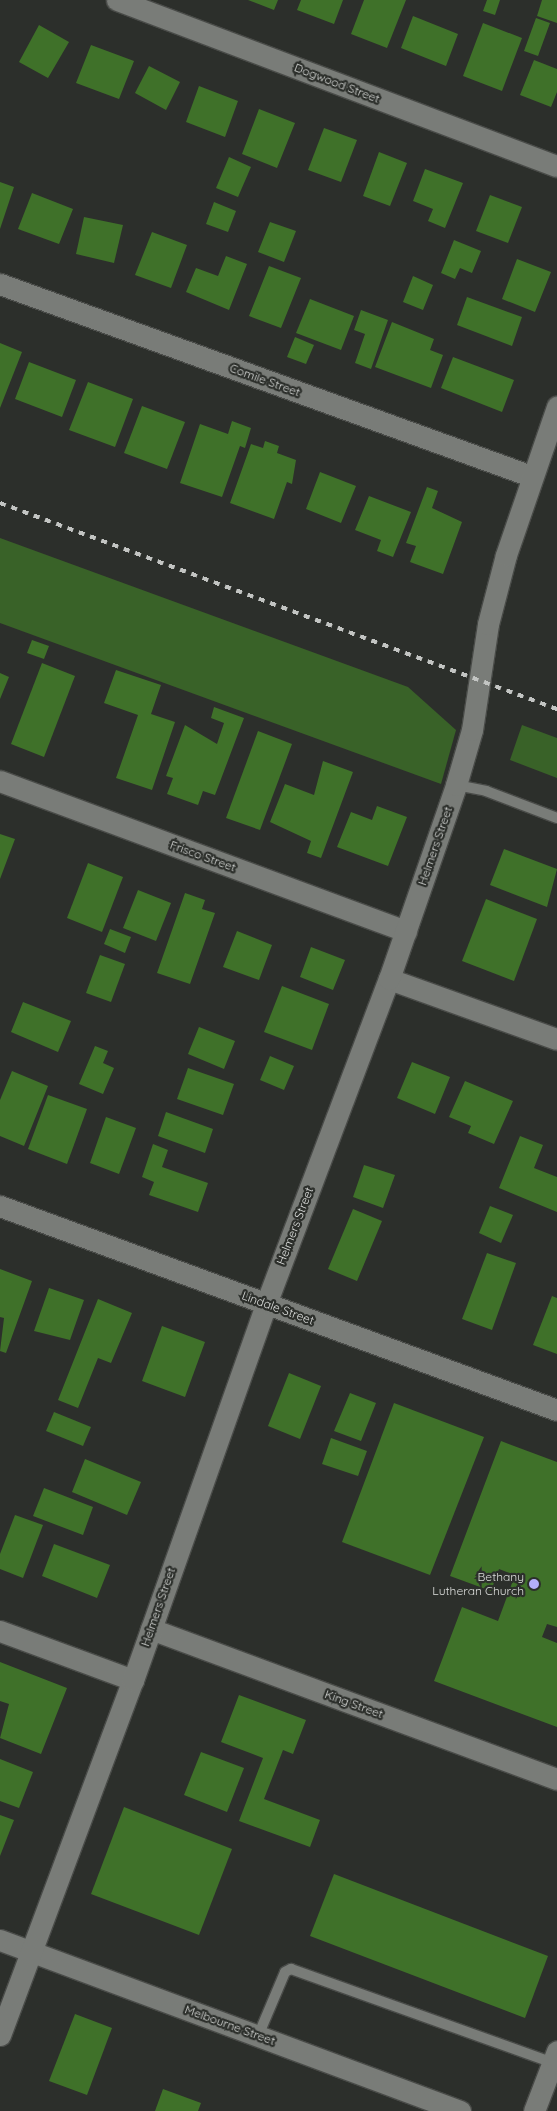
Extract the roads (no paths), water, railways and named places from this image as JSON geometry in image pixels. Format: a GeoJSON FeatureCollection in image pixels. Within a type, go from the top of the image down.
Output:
{"type":"FeatureCollection","features":[{"type":"Feature","properties":{"kind":"street","name":"Dogwood Street"},"geometry":{"type":"LineString","coordinates":[[117,0],[557,166]]}},
{"type":"Feature","properties":{"kind":"street","name":"Comile Street"},"geometry":{"type":"LineString","coordinates":[[0,284],[531,476]]}},
{"type":"Feature","properties":{"kind":"street","name":"Helmers Street"},"geometry":{"type":"LineString","coordinates":[[0,2035],[151,1629],[266,1304],[389,979],[456,785],[472,730],[488,624],[531,476],[557,407]]}},
{"type":"Feature","properties":{"kind":"street","name":"Frisco Street"},"geometry":{"type":"LineString","coordinates":[[0,781],[406,931]]}},
{"type":"Feature","properties":{"kind":"street"},"geometry":{"type":"LineString","coordinates":[[389,979],[557,1039]]}},
{"type":"Feature","properties":{"kind":"street","name":"Lindale Street"},"geometry":{"type":"LineString","coordinates":[[0,1206],[557,1410]]}},
{"type":"Feature","properties":{"kind":"street","name":"King Street"},"geometry":{"type":"LineString","coordinates":[[151,1629],[557,1779]]}},
{"type":"Feature","properties":{"kind":"street"},"geometry":{"type":"LineString","coordinates":[[0,1631],[132,1680]]}},
{"type":"Feature","properties":{"kind":"street","name":"Melbourne Street"},"geometry":{"type":"LineString","coordinates":[[0,1940],[460,2111]]}},
{"type":"Feature","properties":{"kind":"street"},"geometry":{"type":"LineString","coordinates":[[534,2111],[555,2057]]}},
{"type":"Feature","properties":{"kind":"lane"},"geometry":{"type":"LineString","coordinates":[[456,785],[486,791],[557,818]]}},
{"type":"Feature","properties":{"kind":"lane"},"geometry":{"type":"LineString","coordinates":[[258,2036],[285,1972],[291,1968],[555,2057]]}},
{"type":"Feature","properties":{"kind":"railway"},"geometry":{"type":"LineString","coordinates":[[0,503],[557,709]]}},
{"type":"Feature","properties":{"kind":"place","name":"Bethany Lutheran Church"},"geometry":{"type":"Point","coordinates":[534,1584]}}]}
